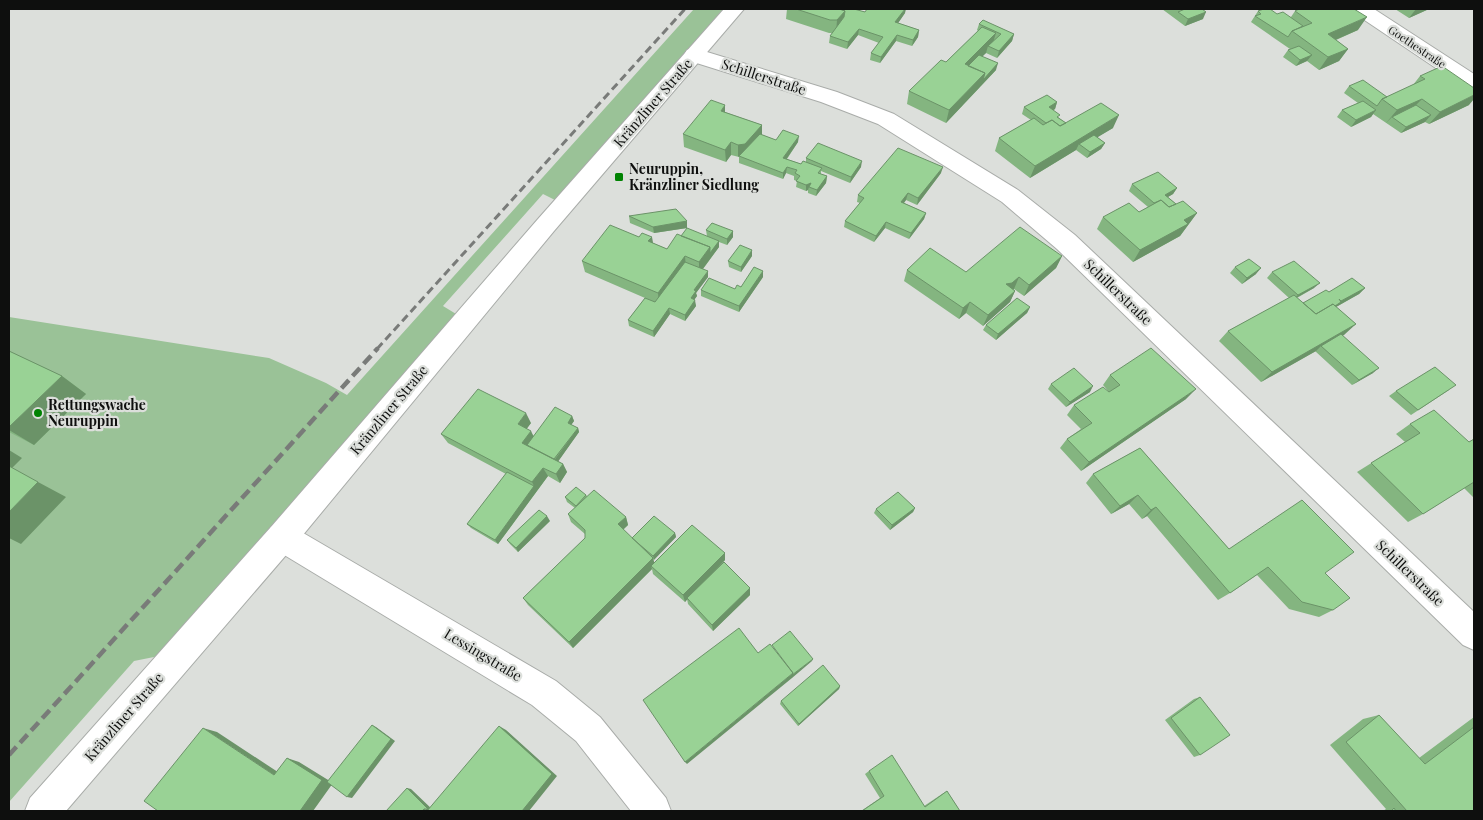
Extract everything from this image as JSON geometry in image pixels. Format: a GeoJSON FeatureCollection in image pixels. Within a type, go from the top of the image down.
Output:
{"type":"FeatureCollection","features":[{"type":"Feature","properties":{"kind":"street","name":"Kränzliner Straße"},"geometry":{"type":"LineString","coordinates":[[43,811],[282,536],[540,232],[734,9]]}},
{"type":"Feature","properties":{"kind":"street","name":"Goethestraße"},"geometry":{"type":"LineString","coordinates":[[1361,9],[1474,84]]}},
{"type":"Feature","properties":{"kind":"street","name":"Schillerstraße"},"geometry":{"type":"LineString","coordinates":[[694,55],[886,118],[1010,196],[1066,242],[1474,634]]}},
{"type":"Feature","properties":{"kind":"street","name":"Lessingstraße"},"geometry":{"type":"LineString","coordinates":[[282,536],[544,692],[588,729],[634,784],[653,811]]}},
{"type":"Feature","properties":{"kind":"green space"},"geometry":{"type":"Polygon","coordinates":[[[694,9],[727,9],[559,202],[543,194],[443,306],[461,317],[164,655],[134,661],[9,802],[9,317],[269,358],[326,383],[347,395],[694,9]]]}},
{"type":"Feature","properties":{"kind":"building"},"geometry":{"type":"Polygon","coordinates":[[[796,9],[839,9],[845,11],[837,20],[830,20],[796,9]]]}},
{"type":"Feature","properties":{"kind":"building"},"geometry":{"type":"Polygon","coordinates":[[[841,9],[854,9],[865,12],[867,9],[905,9],[895,22],[919,30],[913,40],[897,35],[881,57],[871,53],[883,37],[859,29],[848,42],[830,36],[844,17],[845,11],[841,9]]]}},
{"type":"Feature","properties":{"kind":"building"},"geometry":{"type":"Polygon","coordinates":[[[1185,9],[1202,9],[1206,12],[1188,19],[1178,12],[1185,9]]]}},
{"type":"Feature","properties":{"kind":"building"},"geometry":{"type":"Polygon","coordinates":[[[1270,9],[1277,14],[1283,12],[1303,26],[1292,31],[1288,37],[1255,16],[1261,14],[1258,11],[1270,9]]]}},
{"type":"Feature","properties":{"kind":"building"},"geometry":{"type":"Polygon","coordinates":[[[1299,9],[1354,9],[1367,17],[1328,34],[1348,49],[1328,57],[1292,31],[1312,23],[1295,11],[1299,9]]]}},
{"type":"Feature","properties":{"kind":"building"},"geometry":{"type":"Polygon","coordinates":[[[983,20],[1014,34],[999,51],[988,46],[1001,34],[979,24],[983,20]]]}},
{"type":"Feature","properties":{"kind":"building"},"geometry":{"type":"Polygon","coordinates":[[[982,27],[996,33],[965,64],[985,73],[949,110],[909,91],[941,60],[946,62],[982,27]]]}},
{"type":"Feature","properties":{"kind":"building"},"geometry":{"type":"Polygon","coordinates":[[[1299,46],[1312,55],[1300,60],[1288,50],[1299,46]]]}},
{"type":"Feature","properties":{"kind":"building"},"geometry":{"type":"Polygon","coordinates":[[[979,55],[998,63],[983,80],[985,73],[968,66],[979,55]]]}},
{"type":"Feature","properties":{"kind":"building"},"geometry":{"type":"Polygon","coordinates":[[[1442,66],[1474,88],[1474,95],[1440,112],[1422,99],[1397,110],[1382,99],[1425,79],[1420,76],[1442,66]]]}},
{"type":"Feature","properties":{"kind":"building"},"geometry":{"type":"Polygon","coordinates":[[[1363,80],[1387,97],[1382,99],[1377,106],[1349,86],[1363,80]]]}},
{"type":"Feature","properties":{"kind":"building"},"geometry":{"type":"Polygon","coordinates":[[[1047,95],[1057,102],[1049,107],[1060,115],[1057,117],[1066,123],[1060,126],[1052,120],[1046,123],[1024,107],[1047,95]]]}},
{"type":"Feature","properties":{"kind":"building"},"geometry":{"type":"Polygon","coordinates":[[[711,100],[725,105],[721,111],[762,125],[745,144],[738,145],[731,142],[725,150],[683,134],[711,100]]]}},
{"type":"Feature","properties":{"kind":"building"},"geometry":{"type":"Polygon","coordinates":[[[1363,101],[1376,110],[1356,120],[1342,110],[1363,101]]]}},
{"type":"Feature","properties":{"kind":"building"},"geometry":{"type":"Polygon","coordinates":[[[1101,103],[1119,115],[1035,166],[999,138],[1034,118],[1043,125],[1052,120],[1060,126],[1101,103]]]}},
{"type":"Feature","properties":{"kind":"building"},"geometry":{"type":"Polygon","coordinates":[[[1416,105],[1431,115],[1406,127],[1392,117],[1416,105]]]}},
{"type":"Feature","properties":{"kind":"building"},"geometry":{"type":"Polygon","coordinates":[[[783,130],[799,136],[783,158],[801,164],[803,161],[822,168],[818,173],[827,176],[817,190],[809,187],[811,183],[806,185],[796,181],[800,176],[795,173],[797,170],[787,167],[783,173],[739,156],[760,134],[776,140],[783,130]]]}},
{"type":"Feature","properties":{"kind":"building"},"geometry":{"type":"Polygon","coordinates":[[[1094,135],[1105,143],[1090,152],[1079,144],[1094,135]]]}},
{"type":"Feature","properties":{"kind":"building"},"geometry":{"type":"Polygon","coordinates":[[[818,143],[862,161],[851,177],[806,158],[818,143]]]}},
{"type":"Feature","properties":{"kind":"building"},"geometry":{"type":"Polygon","coordinates":[[[898,148],[943,167],[918,198],[908,193],[901,202],[926,213],[911,233],[886,222],[876,236],[845,221],[864,198],[858,195],[898,148]]]}},
{"type":"Feature","properties":{"kind":"building"},"geometry":{"type":"Polygon","coordinates":[[[1158,172],[1177,188],[1165,195],[1176,204],[1169,207],[1161,200],[1154,203],[1132,184],[1158,172]]]}},
{"type":"Feature","properties":{"kind":"building"},"geometry":{"type":"Polygon","coordinates":[[[1161,200],[1169,207],[1183,201],[1197,213],[1184,220],[1188,224],[1140,250],[1103,217],[1129,203],[1139,212],[1161,200]]]}},
{"type":"Feature","properties":{"kind":"building"},"geometry":{"type":"Polygon","coordinates":[[[676,209],[687,221],[653,227],[629,216],[676,209]]]}},
{"type":"Feature","properties":{"kind":"building"},"geometry":{"type":"Polygon","coordinates":[[[712,223],[733,231],[727,239],[706,230],[712,223]]]}},
{"type":"Feature","properties":{"kind":"building"},"geometry":{"type":"Polygon","coordinates":[[[610,225],[639,237],[642,233],[652,237],[648,241],[667,249],[677,234],[710,247],[699,262],[685,256],[658,293],[582,261],[610,225]]]}},
{"type":"Feature","properties":{"kind":"building"},"geometry":{"type":"Polygon","coordinates":[[[1020,227],[1062,256],[1029,285],[1019,277],[1012,283],[1006,284],[1015,291],[988,315],[970,302],[963,308],[907,270],[930,248],[966,272],[1020,227]]]}},
{"type":"Feature","properties":{"kind":"building"},"geometry":{"type":"Polygon","coordinates":[[[687,228],[719,241],[710,253],[710,247],[681,236],[687,228]]]}},
{"type":"Feature","properties":{"kind":"building"},"geometry":{"type":"Polygon","coordinates":[[[740,245],[752,250],[741,267],[728,261],[740,245]]]}},
{"type":"Feature","properties":{"kind":"building"},"geometry":{"type":"Polygon","coordinates":[[[1249,259],[1261,268],[1247,278],[1235,267],[1249,259]]]}},
{"type":"Feature","properties":{"kind":"building"},"geometry":{"type":"Polygon","coordinates":[[[1294,261],[1320,283],[1298,295],[1272,272],[1294,261]]]}},
{"type":"Feature","properties":{"kind":"building"},"geometry":{"type":"Polygon","coordinates":[[[685,262],[708,271],[694,290],[696,291],[691,298],[695,300],[685,315],[669,308],[653,331],[628,320],[645,298],[655,302],[685,262]]]}},
{"type":"Feature","properties":{"kind":"building"},"geometry":{"type":"Polygon","coordinates":[[[754,267],[763,271],[739,306],[701,290],[709,278],[735,289],[737,285],[741,287],[754,267]]]}},
{"type":"Feature","properties":{"kind":"building"},"geometry":{"type":"Polygon","coordinates":[[[1352,278],[1365,288],[1341,301],[1339,299],[1341,302],[1335,306],[1333,304],[1316,314],[1303,303],[1326,290],[1329,292],[1352,278]]]}},
{"type":"Feature","properties":{"kind":"building"},"geometry":{"type":"Polygon","coordinates":[[[1294,295],[1316,314],[1333,304],[1356,324],[1272,372],[1228,331],[1294,295]]]}},
{"type":"Feature","properties":{"kind":"building"},"geometry":{"type":"Polygon","coordinates":[[[1017,298],[1030,307],[998,334],[986,325],[1017,298]]]}},
{"type":"Feature","properties":{"kind":"building"},"geometry":{"type":"Polygon","coordinates":[[[1341,334],[1379,368],[1359,380],[1321,346],[1341,334]]]}},
{"type":"Feature","properties":{"kind":"building"},"geometry":{"type":"Polygon","coordinates":[[[1151,348],[1196,389],[1089,462],[1067,439],[1092,423],[1074,405],[1103,387],[1109,392],[1120,385],[1110,375],[1151,348]]]}},
{"type":"Feature","properties":{"kind":"building"},"geometry":{"type":"Polygon","coordinates":[[[9,351],[62,376],[9,427],[9,351]]]}},
{"type":"Feature","properties":{"kind":"building"},"geometry":{"type":"Polygon","coordinates":[[[1435,367],[1456,385],[1418,410],[1396,391],[1435,367]]]}},
{"type":"Feature","properties":{"kind":"building"},"geometry":{"type":"Polygon","coordinates":[[[1074,368],[1093,386],[1070,402],[1051,384],[1074,368]]]}},
{"type":"Feature","properties":{"kind":"building"},"geometry":{"type":"Polygon","coordinates":[[[478,389],[526,413],[518,424],[531,431],[522,443],[563,464],[556,474],[543,468],[532,482],[441,434],[478,389]]]}},
{"type":"Feature","properties":{"kind":"building"},"geometry":{"type":"Polygon","coordinates":[[[555,407],[572,416],[568,423],[578,428],[554,459],[527,445],[555,407]]]}},
{"type":"Feature","properties":{"kind":"building"},"geometry":{"type":"Polygon","coordinates":[[[1434,410],[1469,442],[1474,439],[1474,482],[1423,514],[1371,463],[1420,433],[1410,424],[1434,410]]]}},
{"type":"Feature","properties":{"kind":"building"},"geometry":{"type":"Polygon","coordinates":[[[1140,448],[1229,549],[1302,500],[1354,552],[1325,573],[1350,598],[1333,610],[1302,602],[1268,567],[1230,593],[1156,507],[1151,510],[1138,495],[1120,506],[1093,474],[1140,448]]]}},
{"type":"Feature","properties":{"kind":"building"},"geometry":{"type":"Polygon","coordinates":[[[9,466],[38,482],[9,512],[9,466]]]}},
{"type":"Feature","properties":{"kind":"building"},"geometry":{"type":"Polygon","coordinates":[[[507,472],[534,486],[495,540],[467,524],[507,472]]]}},
{"type":"Feature","properties":{"kind":"building"},"geometry":{"type":"Polygon","coordinates":[[[576,487],[586,495],[576,506],[565,497],[576,487]]]}},
{"type":"Feature","properties":{"kind":"building"},"geometry":{"type":"Polygon","coordinates":[[[594,490],[626,517],[618,524],[653,558],[569,642],[523,598],[585,538],[585,530],[568,514],[594,490]]]}},
{"type":"Feature","properties":{"kind":"building"},"geometry":{"type":"Polygon","coordinates":[[[898,492],[915,508],[892,525],[876,509],[898,492]]]}},
{"type":"Feature","properties":{"kind":"building"},"geometry":{"type":"Polygon","coordinates":[[[539,510],[547,516],[516,548],[507,540],[539,510]]]}},
{"type":"Feature","properties":{"kind":"building"},"geometry":{"type":"Polygon","coordinates":[[[654,516],[675,533],[653,556],[632,538],[654,516]]]}},
{"type":"Feature","properties":{"kind":"building"},"geometry":{"type":"Polygon","coordinates":[[[692,525],[725,553],[683,595],[651,566],[692,525]]]}},
{"type":"Feature","properties":{"kind":"building"},"geometry":{"type":"Polygon","coordinates":[[[724,562],[750,588],[712,625],[687,598],[724,562]]]}},
{"type":"Feature","properties":{"kind":"building"},"geometry":{"type":"Polygon","coordinates":[[[739,628],[758,653],[770,644],[793,673],[685,762],[643,700],[739,628]]]}},
{"type":"Feature","properties":{"kind":"building"},"geometry":{"type":"Polygon","coordinates":[[[790,631],[813,659],[792,675],[793,673],[772,645],[790,631]]]}},
{"type":"Feature","properties":{"kind":"building"},"geometry":{"type":"Polygon","coordinates":[[[823,665],[840,686],[799,724],[781,701],[823,665]]]}},
{"type":"Feature","properties":{"kind":"building"},"geometry":{"type":"Polygon","coordinates":[[[1200,697],[1230,735],[1200,755],[1171,718],[1200,697]]]}},
{"type":"Feature","properties":{"kind":"building"},"geometry":{"type":"Polygon","coordinates":[[[1379,715],[1425,764],[1474,727],[1474,811],[1407,811],[1346,742],[1379,715]]]}},
{"type":"Feature","properties":{"kind":"building"},"geometry":{"type":"Polygon","coordinates":[[[372,725],[391,739],[347,797],[327,782],[372,725]]]}},
{"type":"Feature","properties":{"kind":"building"},"geometry":{"type":"Polygon","coordinates":[[[499,726],[552,774],[522,811],[427,811],[499,726]]]}},
{"type":"Feature","properties":{"kind":"building"},"geometry":{"type":"Polygon","coordinates":[[[203,728],[274,775],[287,758],[322,780],[300,811],[158,811],[144,801],[203,728]]]}},
{"type":"Feature","properties":{"kind":"building"},"geometry":{"type":"Polygon","coordinates":[[[892,755],[925,807],[947,791],[960,811],[862,811],[884,796],[869,771],[892,755]]]}},
{"type":"Feature","properties":{"kind":"building"},"geometry":{"type":"Polygon","coordinates":[[[407,788],[428,809],[422,811],[386,811],[407,788]]]}},
{"type":"Feature","properties":{"kind":"railway"},"geometry":{"type":"LineString","coordinates":[[377,349],[685,9]]}},
{"type":"Feature","properties":{"kind":"railway"},"geometry":{"type":"LineString","coordinates":[[9,755],[378,348]]}},
{"type":"Feature","properties":{"kind":"place","name":"Neuruppin, Kränzliner Siedlung"},"geometry":{"type":"Point","coordinates":[619,177]}},
{"type":"Feature","properties":{"kind":"place","name":"Rettungswache Neuruppin"},"geometry":{"type":"Point","coordinates":[38,413]}}]}
